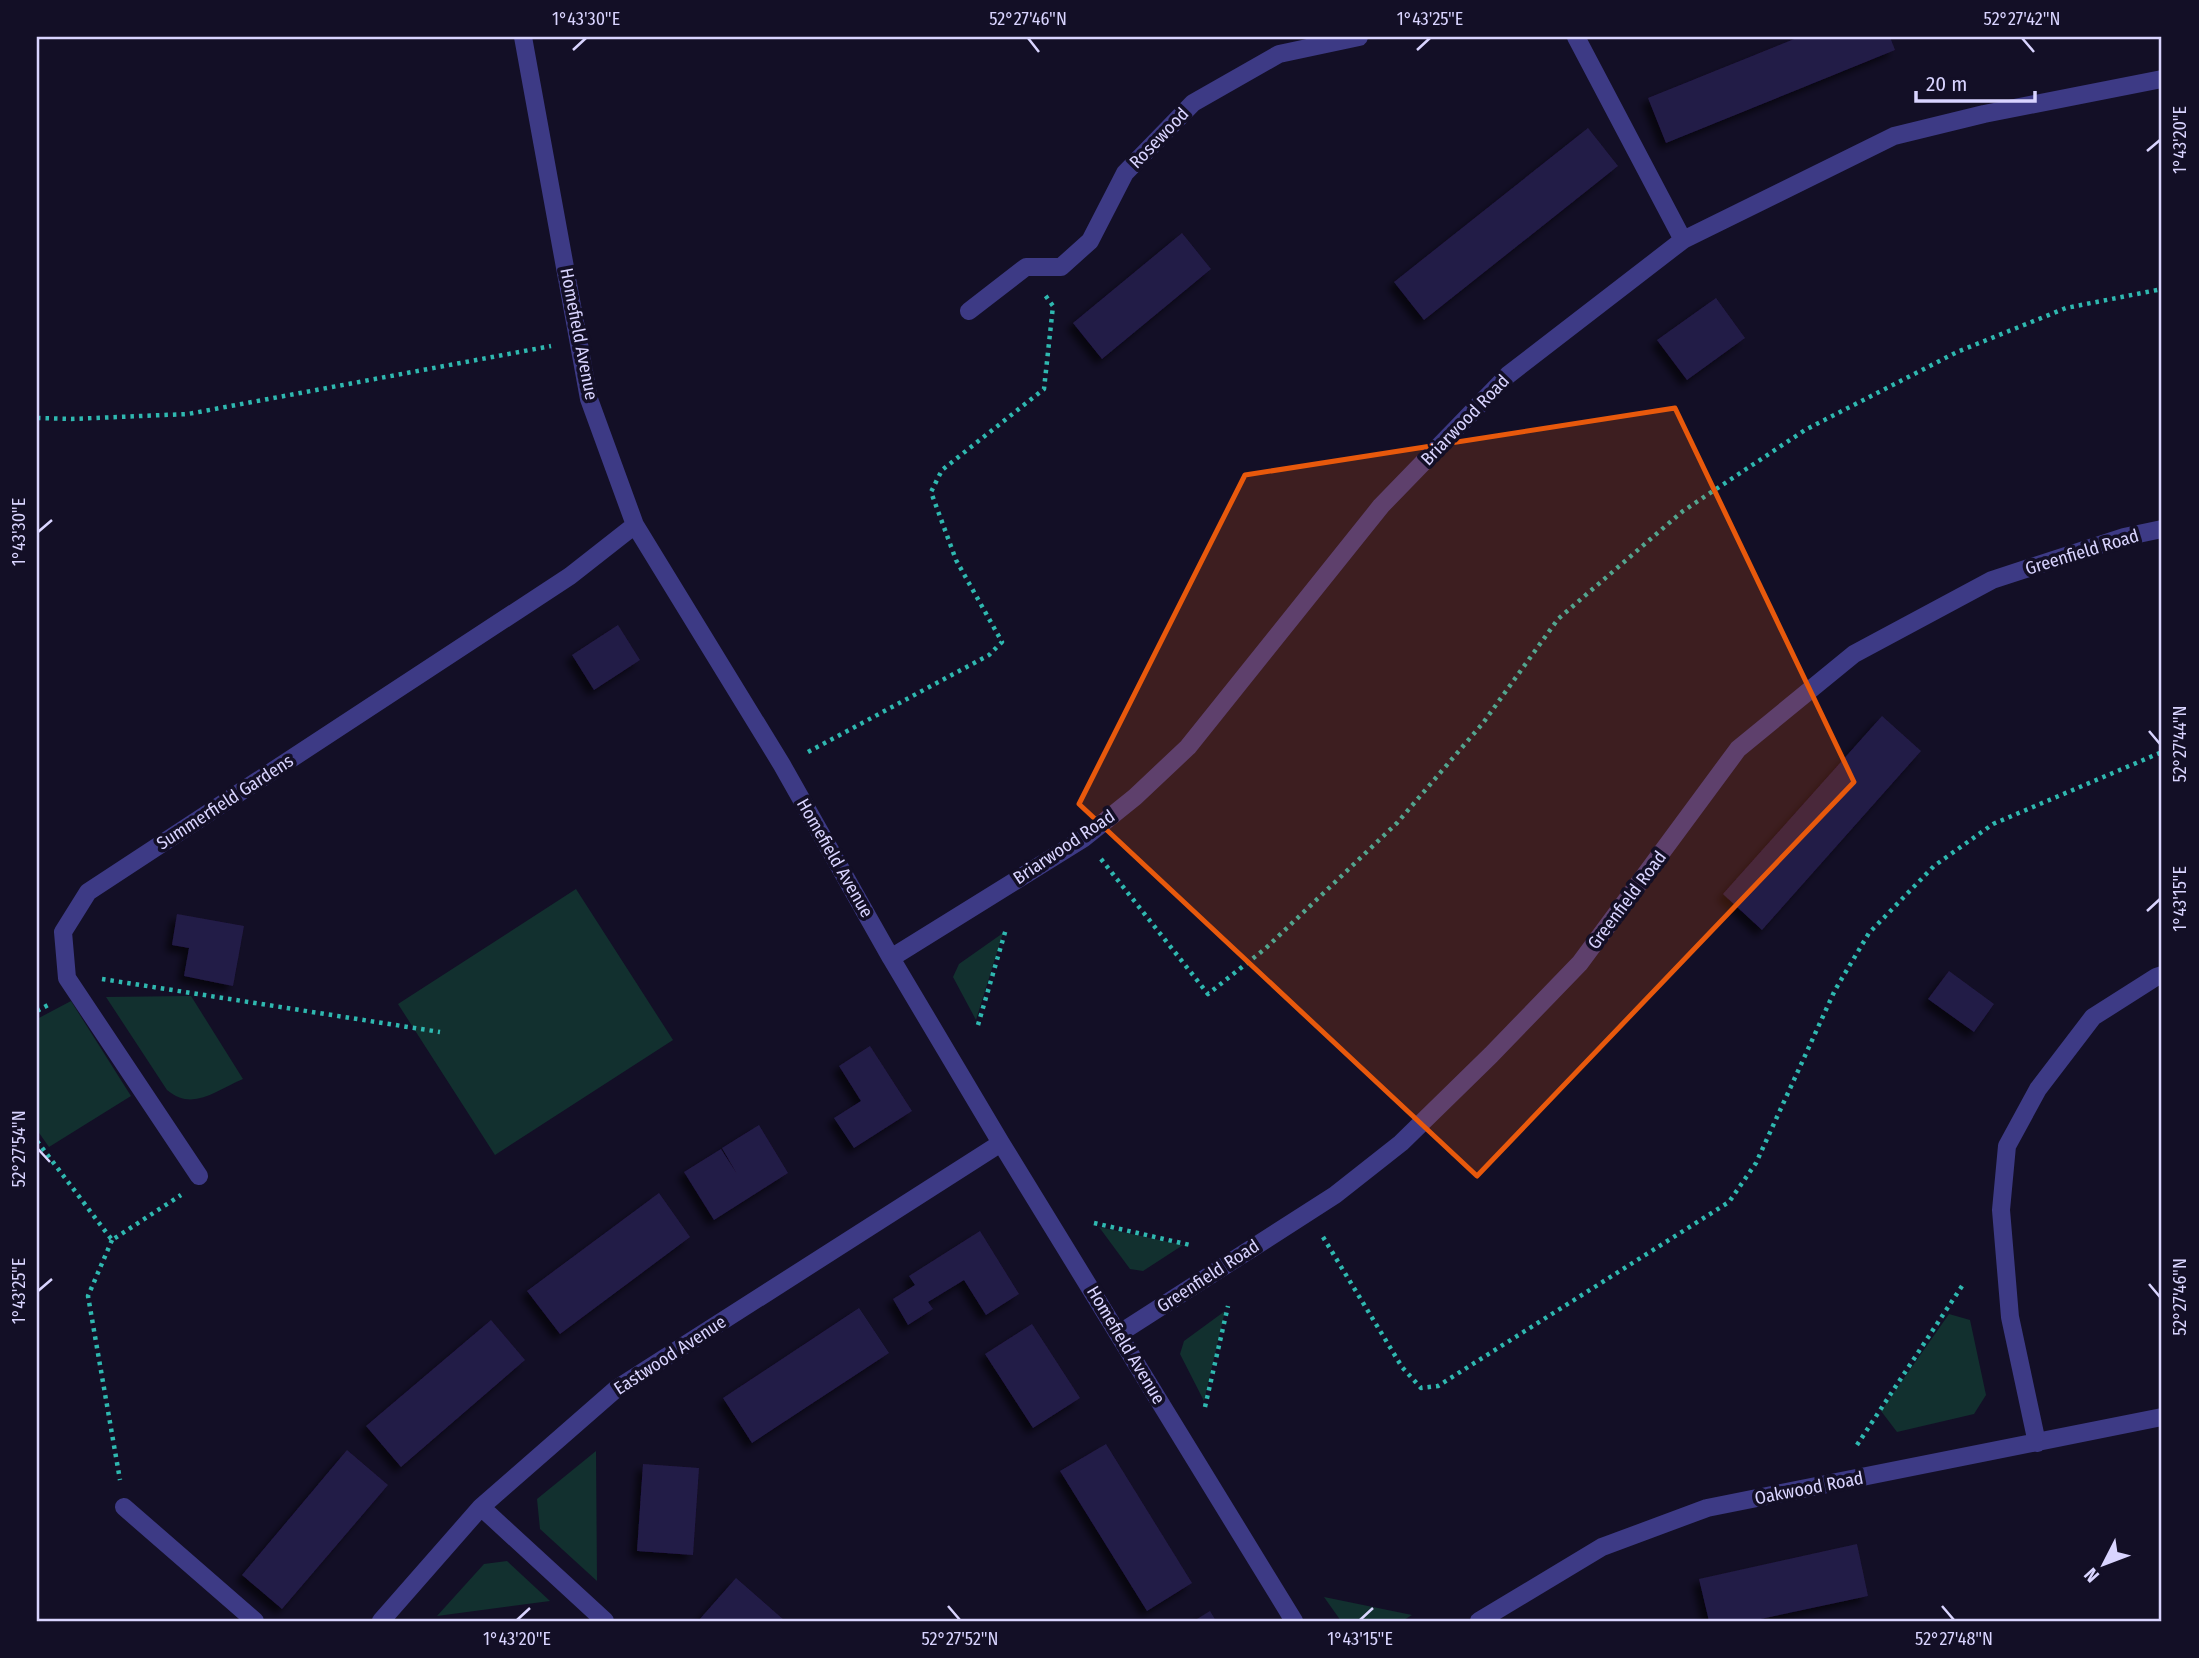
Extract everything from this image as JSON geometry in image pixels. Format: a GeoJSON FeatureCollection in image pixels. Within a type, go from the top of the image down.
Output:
{"type":"FeatureCollection","features":[{"type":"Feature","properties":{"kind":"street","name":"Homefield Avenue"},"geometry":{"type":"LineString","coordinates":[[523,37],[589,399],[635,525],[782,765],[891,958],[1001,1143],[1294,1621]]}},
{"type":"Feature","properties":{"kind":"street","name":"Rosewood"},"geometry":{"type":"LineString","coordinates":[[1026,267],[1061,267],[1090,241],[1125,173],[1193,103],[1279,54],[1359,37]]}},
{"type":"Feature","properties":{"kind":"street"},"geometry":{"type":"LineString","coordinates":[[1576,37],[1683,240]]}},
{"type":"Feature","properties":{"kind":"street","name":"Briarwood Road"},"geometry":{"type":"LineString","coordinates":[[891,958],[1084,838],[1135,797],[1188,747],[1381,506],[1508,375],[1683,240],[1894,136],[1984,114],[2162,79]]}},
{"type":"Feature","properties":{"kind":"street"},"geometry":{"type":"LineString","coordinates":[[969,311],[1026,267]]}},
{"type":"Feature","properties":{"kind":"street","name":"Summerfield Gardens"},"geometry":{"type":"LineString","coordinates":[[199,1176],[67,978],[63,932],[88,892],[570,576],[635,525]]}},
{"type":"Feature","properties":{"kind":"street","name":"Greenfield Road"},"geometry":{"type":"LineString","coordinates":[[1120,1334],[1335,1195],[1401,1143],[1580,963],[1738,750],[1854,654],[1992,580],[2124,537],[2162,529]]}},
{"type":"Feature","properties":{"kind":"street"},"geometry":{"type":"LineString","coordinates":[[2037,1443],[2010,1317],[2001,1210],[2007,1146],[2038,1089],[2093,1017],[2156,976],[2162,975]]}},
{"type":"Feature","properties":{"kind":"street","name":"Eastwood Avenue"},"geometry":{"type":"LineString","coordinates":[[381,1621],[481,1507],[616,1389],[1001,1143]]}},
{"type":"Feature","properties":{"kind":"street","name":"Oakwood Road"},"geometry":{"type":"LineString","coordinates":[[1479,1621],[1602,1547],[1707,1508],[2162,1418]]}},
{"type":"Feature","properties":{"kind":"street"},"geometry":{"type":"LineString","coordinates":[[124,1507],[255,1621]]}},
{"type":"Feature","properties":{"kind":"street"},"geometry":{"type":"LineString","coordinates":[[481,1507],[605,1621]]}},
{"type":"Feature","properties":{"kind":"path"},"geometry":{"type":"LineString","coordinates":[[782,765],[989,655],[1002,642],[956,559],[931,492],[942,470],[1044,389],[1053,306],[1026,267]]}},
{"type":"Feature","properties":{"kind":"path"},"geometry":{"type":"LineString","coordinates":[[1084,838],[1208,994],[1266,948],[1397,823],[1483,723],[1558,619],[1684,512],[1805,430],[1957,352],[2066,308],[2162,289]]}},
{"type":"Feature","properties":{"kind":"path"},"geometry":{"type":"LineString","coordinates":[[37,418],[188,414],[579,340]]}},
{"type":"Feature","properties":{"kind":"path"},"geometry":{"type":"LineString","coordinates":[[1308,1212],[1402,1367],[1421,1388],[1438,1386],[1728,1202],[1756,1163],[1835,990],[1869,933],[1934,866],[1993,824],[2162,752]]}},
{"type":"Feature","properties":{"kind":"path"},"geometry":{"type":"LineString","coordinates":[[978,1025],[1006,929]]}},
{"type":"Feature","properties":{"kind":"path"},"geometry":{"type":"LineString","coordinates":[[66,973],[440,1032]]}},
{"type":"Feature","properties":{"kind":"path"},"geometry":{"type":"LineString","coordinates":[[37,1141],[112,1240]]}},
{"type":"Feature","properties":{"kind":"path"},"geometry":{"type":"LineString","coordinates":[[124,1507],[88,1296],[112,1240],[190,1189],[199,1176]]}},
{"type":"Feature","properties":{"kind":"path"},"geometry":{"type":"LineString","coordinates":[[1094,1223],[1190,1244]]}},
{"type":"Feature","properties":{"kind":"path"},"geometry":{"type":"LineString","coordinates":[[1857,1445],[1964,1283]]}},
{"type":"Feature","properties":{"kind":"path"},"geometry":{"type":"LineString","coordinates":[[1205,1407],[1228,1306]]}},
{"type":"Feature","properties":{"kind":"highlighted area"},"geometry":{"type":"Polygon","coordinates":[[[1675,408],[1854,782],[1477,1176],[1079,804],[1245,475],[1675,408]]]}},
{"type":"Feature","properties":{"kind":"green space"},"geometry":{"type":"Polygon","coordinates":[[[576,889],[673,1040],[495,1155],[398,1004],[576,889]]]}},
{"type":"Feature","properties":{"kind":"green space"},"geometry":{"type":"Polygon","coordinates":[[[1003,933],[976,1020],[953,977],[959,964],[1003,933]]]}},
{"type":"Feature","properties":{"kind":"green space"},"geometry":{"type":"Polygon","coordinates":[[[191,996],[243,1079],[205,1097],[186,1099],[167,1090],[106,997],[191,996]]]}},
{"type":"Feature","properties":{"kind":"green space"},"geometry":{"type":"Polygon","coordinates":[[[71,1001],[131,1096],[49,1147],[37,1130],[37,1019],[71,1001]]]}},
{"type":"Feature","properties":{"kind":"green space"},"geometry":{"type":"Polygon","coordinates":[[[1099,1227],[1183,1245],[1143,1271],[1130,1269],[1099,1227]]]}},
{"type":"Feature","properties":{"kind":"green space"},"geometry":{"type":"Polygon","coordinates":[[[1225,1311],[1204,1401],[1180,1354],[1184,1341],[1225,1311]]]}},
{"type":"Feature","properties":{"kind":"green space"},"geometry":{"type":"Polygon","coordinates":[[[1949,1314],[1970,1320],[1986,1395],[1974,1414],[1897,1432],[1881,1411],[1949,1314]]]}},
{"type":"Feature","properties":{"kind":"green space"},"geometry":{"type":"Polygon","coordinates":[[[596,1451],[597,1581],[540,1529],[537,1499],[596,1451]]]}},
{"type":"Feature","properties":{"kind":"green space"},"geometry":{"type":"Polygon","coordinates":[[[507,1561],[550,1601],[437,1616],[484,1564],[507,1561]]]}},
{"type":"Feature","properties":{"kind":"green space"},"geometry":{"type":"Polygon","coordinates":[[[1324,1597],[1412,1615],[1402,1621],[1341,1621],[1324,1597]]]}},
{"type":"Feature","properties":{"kind":"building"},"geometry":{"type":"Polygon","coordinates":[[[1799,37],[1890,37],[1895,50],[1666,143],[1648,98],[1799,37]]]}},
{"type":"Feature","properties":{"kind":"building"},"geometry":{"type":"Polygon","coordinates":[[[1588,128],[1618,166],[1424,320],[1394,282],[1588,128]]]}},
{"type":"Feature","properties":{"kind":"building"},"geometry":{"type":"Polygon","coordinates":[[[1182,233],[1211,269],[1102,359],[1073,323],[1182,233]]]}},
{"type":"Feature","properties":{"kind":"building"},"geometry":{"type":"Polygon","coordinates":[[[1716,298],[1745,338],[1687,380],[1657,340],[1716,298]]]}},
{"type":"Feature","properties":{"kind":"building"},"geometry":{"type":"Polygon","coordinates":[[[618,625],[640,660],[594,690],[572,655],[618,625]]]}},
{"type":"Feature","properties":{"kind":"building"},"geometry":{"type":"Polygon","coordinates":[[[1882,716],[1921,751],[1762,930],[1723,894],[1882,716]]]}},
{"type":"Feature","properties":{"kind":"building"},"geometry":{"type":"Polygon","coordinates":[[[177,914],[244,926],[233,986],[184,976],[189,948],[172,945],[177,914]]]}},
{"type":"Feature","properties":{"kind":"building"},"geometry":{"type":"Polygon","coordinates":[[[1949,971],[1994,1004],[1974,1032],[1928,999],[1949,971]]]}},
{"type":"Feature","properties":{"kind":"building"},"geometry":{"type":"Polygon","coordinates":[[[870,1046],[912,1111],[854,1148],[834,1118],[861,1101],[839,1066],[870,1046]]]}},
{"type":"Feature","properties":{"kind":"building"},"geometry":{"type":"Polygon","coordinates":[[[759,1125],[788,1173],[714,1220],[684,1172],[721,1149],[737,1174],[722,1148],[759,1125]]]}},
{"type":"Feature","properties":{"kind":"building"},"geometry":{"type":"Polygon","coordinates":[[[659,1193],[690,1237],[560,1334],[527,1291],[659,1193]]]}},
{"type":"Feature","properties":{"kind":"building"},"geometry":{"type":"Polygon","coordinates":[[[980,1231],[1019,1294],[986,1315],[964,1280],[928,1302],[933,1309],[908,1325],[893,1299],[915,1285],[909,1276],[980,1231]]]}},
{"type":"Feature","properties":{"kind":"building"},"geometry":{"type":"Polygon","coordinates":[[[859,1308],[889,1353],[752,1443],[723,1398],[859,1308]]]}},
{"type":"Feature","properties":{"kind":"building"},"geometry":{"type":"Polygon","coordinates":[[[491,1320],[525,1360],[401,1467],[366,1426],[491,1320]]]}},
{"type":"Feature","properties":{"kind":"building"},"geometry":{"type":"Polygon","coordinates":[[[1032,1324],[1080,1398],[1033,1428],[985,1354],[1032,1324]]]}},
{"type":"Feature","properties":{"kind":"building"},"geometry":{"type":"Polygon","coordinates":[[[1106,1444],[1192,1583],[1147,1611],[1060,1471],[1106,1444]]]}},
{"type":"Feature","properties":{"kind":"building"},"geometry":{"type":"Polygon","coordinates":[[[347,1450],[388,1485],[282,1609],[242,1575],[347,1450]]]}},
{"type":"Feature","properties":{"kind":"building"},"geometry":{"type":"Polygon","coordinates":[[[643,1464],[699,1468],[693,1555],[637,1551],[643,1464]]]}},
{"type":"Feature","properties":{"kind":"building"},"geometry":{"type":"Polygon","coordinates":[[[1857,1544],[1868,1596],[1751,1621],[1709,1621],[1699,1579],[1857,1544]]]}},
{"type":"Feature","properties":{"kind":"building"},"geometry":{"type":"Polygon","coordinates":[[[736,1578],[768,1606],[785,1621],[699,1620],[736,1578]]]}},
{"type":"Feature","properties":{"kind":"building"},"geometry":{"type":"Polygon","coordinates":[[[1210,1611],[1216,1621],[1194,1621],[1210,1611]]]}}]}
